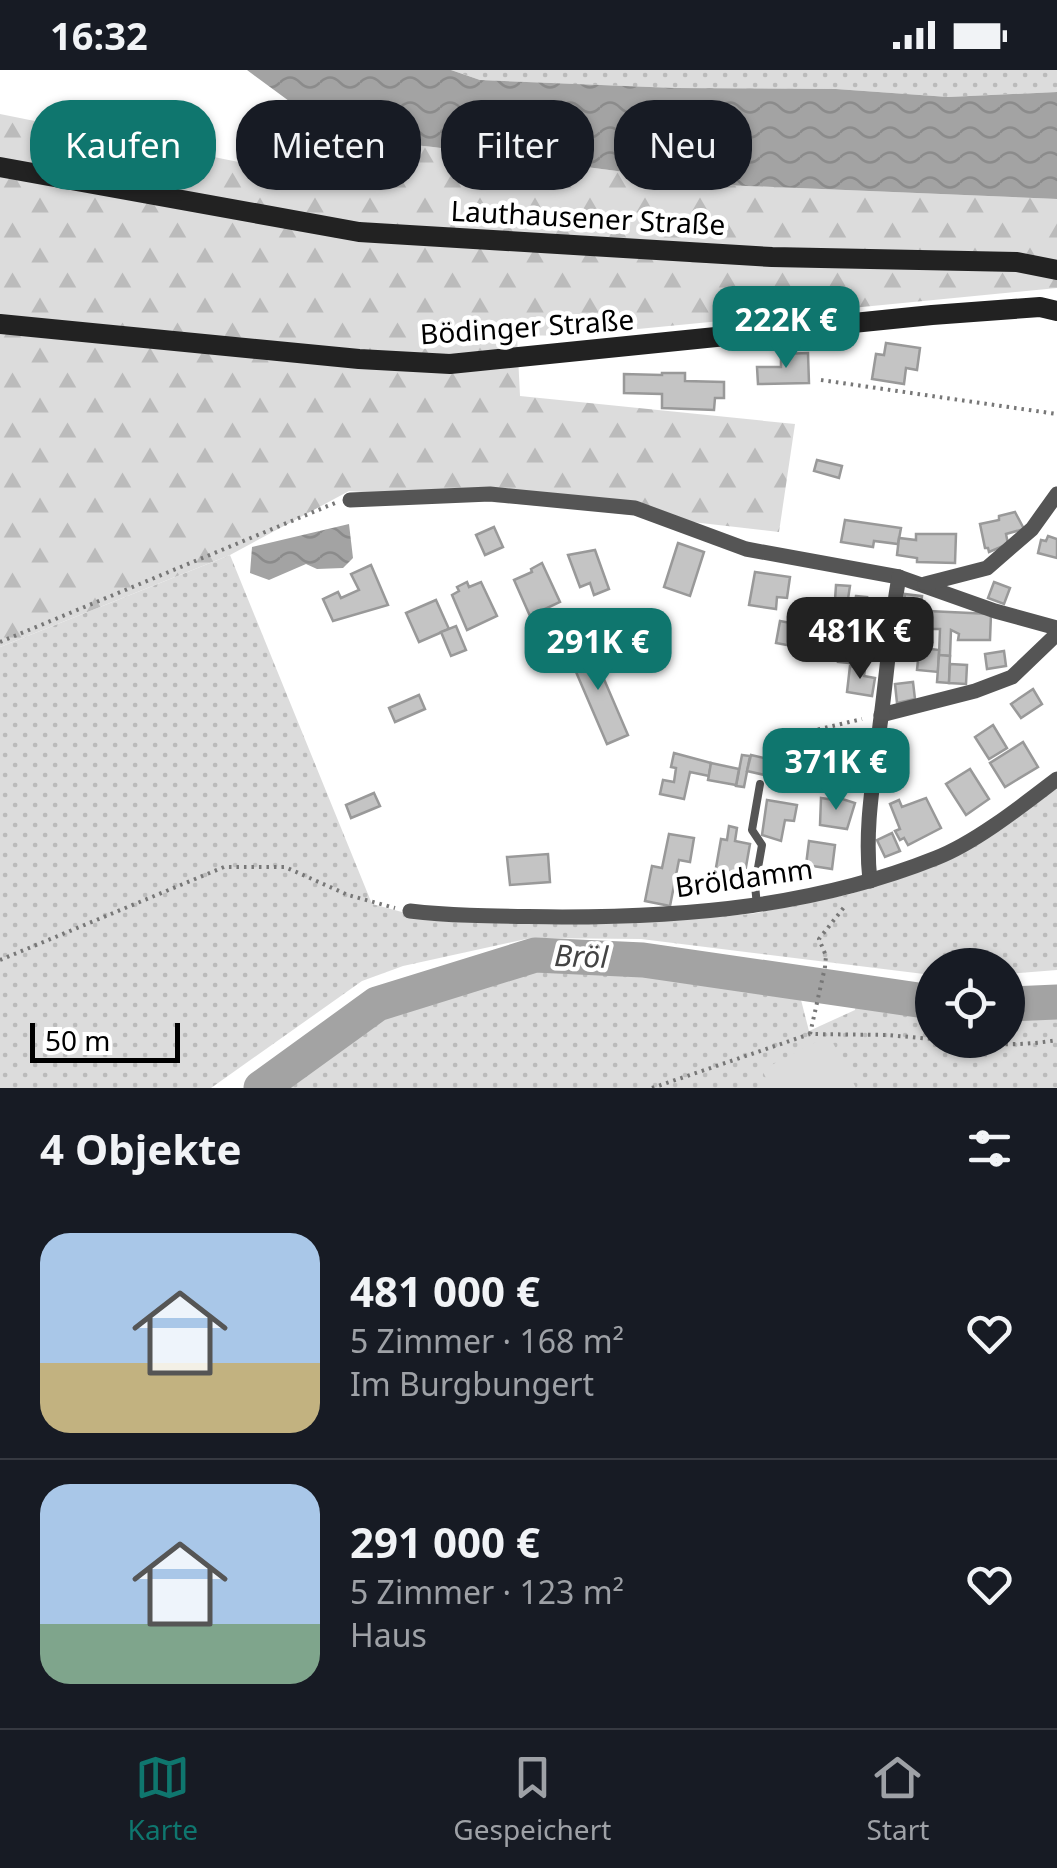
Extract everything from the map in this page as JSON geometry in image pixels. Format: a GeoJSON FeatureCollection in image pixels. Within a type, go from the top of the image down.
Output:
{"type":"FeatureCollection","features":[{"type":"Feature","properties":{"kind":"street","name":"Lauthausener Straße"},"geometry":{"type":"LineString","coordinates":[[0,167],[359,232],[772,257],[1017,262],[1057,270]]}},
{"type":"Feature","properties":{"kind":"street","name":"Bödinger Straße"},"geometry":{"type":"LineString","coordinates":[[0,324],[358,360],[450,364],[932,315],[1040,307],[1057,310]]}},
{"type":"Feature","properties":{"kind":"street"},"geometry":{"type":"LineString","coordinates":[[350,500],[490,494],[635,508],[746,549],[899,577],[1057,631],[1012,677],[881,717]]}},
{"type":"Feature","properties":{"kind":"street"},"geometry":{"type":"LineString","coordinates":[[925,584],[987,568],[1032,529],[1057,494]]}},
{"type":"Feature","properties":{"kind":"street"},"geometry":{"type":"LineString","coordinates":[[863,884],[868,809],[899,577]]}},
{"type":"Feature","properties":{"kind":"street","name":"Bröldamm"},"geometry":{"type":"LineString","coordinates":[[410,912],[457,916],[650,916],[757,906],[863,884],[940,857],[1057,780]]}},
{"type":"Feature","properties":{"kind":"lane"},"geometry":{"type":"LineString","coordinates":[[757,906],[762,846],[752,830],[760,784]]}},
{"type":"Feature","properties":{"kind":"path"},"geometry":{"type":"LineString","coordinates":[[821,380],[1057,414]]}},
{"type":"Feature","properties":{"kind":"path"},"geometry":{"type":"LineString","coordinates":[[0,642],[328,504],[350,500]]}},
{"type":"Feature","properties":{"kind":"path"},"geometry":{"type":"LineString","coordinates":[[771,777],[780,748],[795,735],[881,717]]}},
{"type":"Feature","properties":{"kind":"path"},"geometry":{"type":"LineString","coordinates":[[0,960],[224,866],[285,867],[348,896],[410,912]]}},
{"type":"Feature","properties":{"kind":"path"},"geometry":{"type":"LineString","coordinates":[[810,1034],[825,967],[826,956],[819,939],[863,884]]}},
{"type":"Feature","properties":{"kind":"path"},"geometry":{"type":"LineString","coordinates":[[652,1088],[810,1034],[915,1037]]}},
{"type":"Feature","properties":{"kind":"path"},"geometry":{"type":"LineString","coordinates":[[1025,1042],[1057,1040]]}},
{"type":"Feature","properties":{"kind":"green space"},"geometry":{"type":"Polygon","coordinates":[[[451,70],[1057,70],[1057,92],[948,97],[836,89],[675,88],[480,80],[451,70]]]}},
{"type":"Feature","properties":{"kind":"green space"},"geometry":{"type":"Polygon","coordinates":[[[0,114],[30,120],[30,190],[216,190],[216,157],[236,161],[236,190],[421,190],[421,146],[441,148],[441,190],[594,190],[594,168],[614,171],[614,190],[752,190],[752,186],[1057,199],[1057,288],[566,336],[517,335],[520,396],[795,424],[779,532],[570,508],[349,491],[230,555],[0,647],[0,114]]]}},
{"type":"Feature","properties":{"kind":"green space"},"geometry":{"type":"Polygon","coordinates":[[[230,555],[372,904],[417,916],[641,922],[751,914],[851,894],[941,862],[1057,786],[1057,970],[1025,973],[1025,948],[915,948],[915,973],[641,939],[531,938],[403,966],[362,981],[211,1088],[0,1088],[0,647],[230,555]]]}},
{"type":"Feature","properties":{"kind":"green space"},"geometry":{"type":"Polygon","coordinates":[[[533,962],[645,971],[799,992],[809,1031],[855,1010],[856,998],[915,1007],[915,1058],[1025,1058],[1025,1010],[1057,1007],[1057,1088],[276,1088],[377,1013],[533,962]]]}},
{"type":"Feature","properties":{"kind":"green space"},"geometry":{"type":"Polygon","coordinates":[[[829,1035],[856,1088],[771,1088],[762,1070],[829,1035]]]}},
{"type":"Feature","properties":{"kind":"water"},"geometry":{"type":"Polygon","coordinates":[[[247,70],[451,70],[480,80],[675,88],[836,89],[948,97],[1057,92],[1057,199],[752,186],[752,100],[614,100],[614,171],[594,168],[594,100],[441,100],[441,148],[421,146],[421,100],[288,100],[247,70]]]}},
{"type":"Feature","properties":{"kind":"water"},"geometry":{"type":"Polygon","coordinates":[[[349,524],[353,558],[343,568],[317,569],[306,564],[269,580],[250,573],[252,547],[349,524]]]}},
{"type":"Feature","properties":{"kind":"building"},"geometry":{"type":"Polygon","coordinates":[[[886,343],[920,348],[917,370],[906,368],[904,384],[872,379],[876,354],[884,355],[886,343]]]}},
{"type":"Feature","properties":{"kind":"building"},"geometry":{"type":"Polygon","coordinates":[[[808,353],[809,383],[758,384],[757,367],[781,367],[781,354],[808,353]]]}},
{"type":"Feature","properties":{"kind":"building"},"geometry":{"type":"Polygon","coordinates":[[[685,373],[685,381],[724,382],[724,398],[715,398],[714,410],[662,408],[662,394],[624,393],[624,374],[685,373]]]}},
{"type":"Feature","properties":{"kind":"building"},"geometry":{"type":"Polygon","coordinates":[[[817,460],[842,466],[839,478],[814,471],[817,460]]]}},
{"type":"Feature","properties":{"kind":"building"},"geometry":{"type":"Polygon","coordinates":[[[1015,512],[1024,529],[1006,534],[1008,544],[989,552],[980,524],[1015,512]]]}},
{"type":"Feature","properties":{"kind":"building"},"geometry":{"type":"Polygon","coordinates":[[[845,520],[901,528],[898,544],[874,541],[873,547],[841,542],[845,520]]]}},
{"type":"Feature","properties":{"kind":"building"},"geometry":{"type":"Polygon","coordinates":[[[494,527],[503,547],[485,555],[476,535],[494,527]]]}},
{"type":"Feature","properties":{"kind":"building"},"geometry":{"type":"Polygon","coordinates":[[[916,534],[956,534],[955,563],[917,562],[917,558],[897,555],[899,538],[916,540],[916,534]]]}},
{"type":"Feature","properties":{"kind":"building"},"geometry":{"type":"Polygon","coordinates":[[[1048,536],[1057,539],[1057,558],[1038,553],[1041,540],[1046,541],[1048,536]]]}},
{"type":"Feature","properties":{"kind":"building"},"geometry":{"type":"Polygon","coordinates":[[[678,543],[704,552],[690,596],[664,587],[678,543]]]}},
{"type":"Feature","properties":{"kind":"building"},"geometry":{"type":"Polygon","coordinates":[[[595,550],[609,589],[594,595],[590,583],[580,587],[568,555],[595,550]]]}},
{"type":"Feature","properties":{"kind":"building"},"geometry":{"type":"Polygon","coordinates":[[[542,563],[560,602],[530,616],[514,580],[542,563]]]}},
{"type":"Feature","properties":{"kind":"building"},"geometry":{"type":"Polygon","coordinates":[[[371,565],[388,605],[333,621],[323,599],[338,592],[341,598],[359,590],[351,574],[371,565]]]}},
{"type":"Feature","properties":{"kind":"building"},"geometry":{"type":"Polygon","coordinates":[[[755,572],[790,577],[787,598],[777,597],[776,609],[749,605],[755,572]]]}},
{"type":"Feature","properties":{"kind":"building"},"geometry":{"type":"Polygon","coordinates":[[[467,582],[469,587],[481,582],[497,616],[467,630],[452,595],[467,582]]]}},
{"type":"Feature","properties":{"kind":"building"},"geometry":{"type":"Polygon","coordinates":[[[994,582],[1010,588],[1004,604],[988,598],[994,582]]]}},
{"type":"Feature","properties":{"kind":"building"},"geometry":{"type":"Polygon","coordinates":[[[836,585],[850,586],[850,621],[843,620],[845,602],[835,600],[836,585]]]}},
{"type":"Feature","properties":{"kind":"building"},"geometry":{"type":"Polygon","coordinates":[[[905,594],[922,596],[921,604],[928,605],[924,638],[910,636],[914,609],[903,608],[905,594]]]}},
{"type":"Feature","properties":{"kind":"building"},"geometry":{"type":"Polygon","coordinates":[[[856,596],[876,603],[874,625],[857,623],[860,601],[855,601],[856,596]]]}},
{"type":"Feature","properties":{"kind":"building"},"geometry":{"type":"Polygon","coordinates":[[[436,600],[449,629],[419,642],[406,613],[436,600]]]}},
{"type":"Feature","properties":{"kind":"building"},"geometry":{"type":"Polygon","coordinates":[[[928,611],[991,614],[990,640],[958,640],[959,634],[951,630],[950,656],[939,655],[940,629],[925,629],[928,611]]]}},
{"type":"Feature","properties":{"kind":"building"},"geometry":{"type":"Polygon","coordinates":[[[780,621],[818,628],[814,650],[776,643],[780,621]]]}},
{"type":"Feature","properties":{"kind":"building"},"geometry":{"type":"Polygon","coordinates":[[[456,626],[466,650],[451,656],[441,632],[456,626]]]}},
{"type":"Feature","properties":{"kind":"building"},"geometry":{"type":"Polygon","coordinates":[[[841,631],[872,635],[868,665],[838,662],[839,652],[852,654],[853,645],[840,644],[841,631]]]}},
{"type":"Feature","properties":{"kind":"building"},"geometry":{"type":"Polygon","coordinates":[[[920,641],[932,643],[931,649],[939,650],[938,672],[917,670],[920,641]]]}},
{"type":"Feature","properties":{"kind":"building"},"geometry":{"type":"Polygon","coordinates":[[[588,642],[628,735],[607,744],[567,651],[588,642]]]}},
{"type":"Feature","properties":{"kind":"building"},"geometry":{"type":"Polygon","coordinates":[[[1004,651],[1006,666],[987,669],[985,654],[1004,651]]]}},
{"type":"Feature","properties":{"kind":"building"},"geometry":{"type":"Polygon","coordinates":[[[939,655],[950,656],[949,683],[937,682],[939,655]]]}},
{"type":"Feature","properties":{"kind":"building"},"geometry":{"type":"Polygon","coordinates":[[[950,664],[967,665],[966,684],[949,683],[950,664]]]}},
{"type":"Feature","properties":{"kind":"building"},"geometry":{"type":"Polygon","coordinates":[[[850,666],[865,669],[864,676],[875,678],[872,696],[847,692],[850,666]]]}},
{"type":"Feature","properties":{"kind":"building"},"geometry":{"type":"Polygon","coordinates":[[[913,682],[915,699],[897,703],[895,684],[913,682]]]}},
{"type":"Feature","properties":{"kind":"building"},"geometry":{"type":"Polygon","coordinates":[[[1033,689],[1042,704],[1021,718],[1011,704],[1033,689]]]}},
{"type":"Feature","properties":{"kind":"building"},"geometry":{"type":"Polygon","coordinates":[[[419,695],[425,709],[395,722],[389,708],[419,695]]]}},
{"type":"Feature","properties":{"kind":"building"},"geometry":{"type":"Polygon","coordinates":[[[993,725],[1007,748],[989,759],[975,737],[993,725]]]}},
{"type":"Feature","properties":{"kind":"building"},"geometry":{"type":"Polygon","coordinates":[[[834,742],[860,746],[855,774],[829,770],[834,742]]]}},
{"type":"Feature","properties":{"kind":"building"},"geometry":{"type":"Polygon","coordinates":[[[1023,742],[1038,767],[1005,787],[990,763],[1023,742]]]}},
{"type":"Feature","properties":{"kind":"building"},"geometry":{"type":"Polygon","coordinates":[[[674,753],[711,763],[709,776],[690,772],[684,799],[660,794],[663,780],[674,782],[674,753]]]}},
{"type":"Feature","properties":{"kind":"building"},"geometry":{"type":"Polygon","coordinates":[[[742,755],[750,756],[744,787],[736,786],[742,755]]]}},
{"type":"Feature","properties":{"kind":"building"},"geometry":{"type":"Polygon","coordinates":[[[751,755],[773,760],[769,776],[747,771],[751,755]]]}},
{"type":"Feature","properties":{"kind":"building"},"geometry":{"type":"Polygon","coordinates":[[[711,763],[739,769],[736,785],[708,780],[711,763]]]}},
{"type":"Feature","properties":{"kind":"building"},"geometry":{"type":"Polygon","coordinates":[[[970,769],[989,799],[966,815],[946,784],[970,769]]]}},
{"type":"Feature","properties":{"kind":"building"},"geometry":{"type":"Polygon","coordinates":[[[829,770],[855,774],[854,784],[828,780],[829,770]]]}},
{"type":"Feature","properties":{"kind":"building"},"geometry":{"type":"Polygon","coordinates":[[[374,793],[380,806],[351,818],[346,805],[374,793]]]}},
{"type":"Feature","properties":{"kind":"building"},"geometry":{"type":"Polygon","coordinates":[[[836,797],[855,803],[847,829],[820,825],[821,798],[836,797]]]}},
{"type":"Feature","properties":{"kind":"building"},"geometry":{"type":"Polygon","coordinates":[[[926,798],[941,828],[908,845],[895,831],[900,829],[890,804],[899,800],[902,807],[926,798]]]}},
{"type":"Feature","properties":{"kind":"building"},"geometry":{"type":"Polygon","coordinates":[[[767,800],[797,805],[794,821],[785,820],[781,841],[762,835],[767,800]]]}},
{"type":"Feature","properties":{"kind":"building"},"geometry":{"type":"Polygon","coordinates":[[[729,826],[737,828],[735,841],[750,844],[743,884],[714,879],[721,839],[727,840],[729,826]]]}},
{"type":"Feature","properties":{"kind":"building"},"geometry":{"type":"Polygon","coordinates":[[[892,833],[900,851],[885,857],[877,840],[892,833]]]}},
{"type":"Feature","properties":{"kind":"building"},"geometry":{"type":"Polygon","coordinates":[[[669,834],[694,838],[690,862],[679,860],[670,906],[645,901],[652,866],[662,868],[669,834]]]}},
{"type":"Feature","properties":{"kind":"building"},"geometry":{"type":"Polygon","coordinates":[[[809,841],[835,845],[832,869],[806,865],[809,841]]]}},
{"type":"Feature","properties":{"kind":"building"},"geometry":{"type":"Polygon","coordinates":[[[548,854],[550,882],[510,885],[507,857],[548,854]]]}},
{"type":"Feature","properties":{"kind":"waterway","name":"Bröl"},"geometry":{"type":"LineString","coordinates":[[261,1088],[377,1004],[535,955],[643,960],[915,1000]]}},
{"type":"Feature","properties":{"kind":"waterway","name":"Bröl"},"geometry":{"type":"LineString","coordinates":[[1025,1003],[1057,1002]]}}]}
